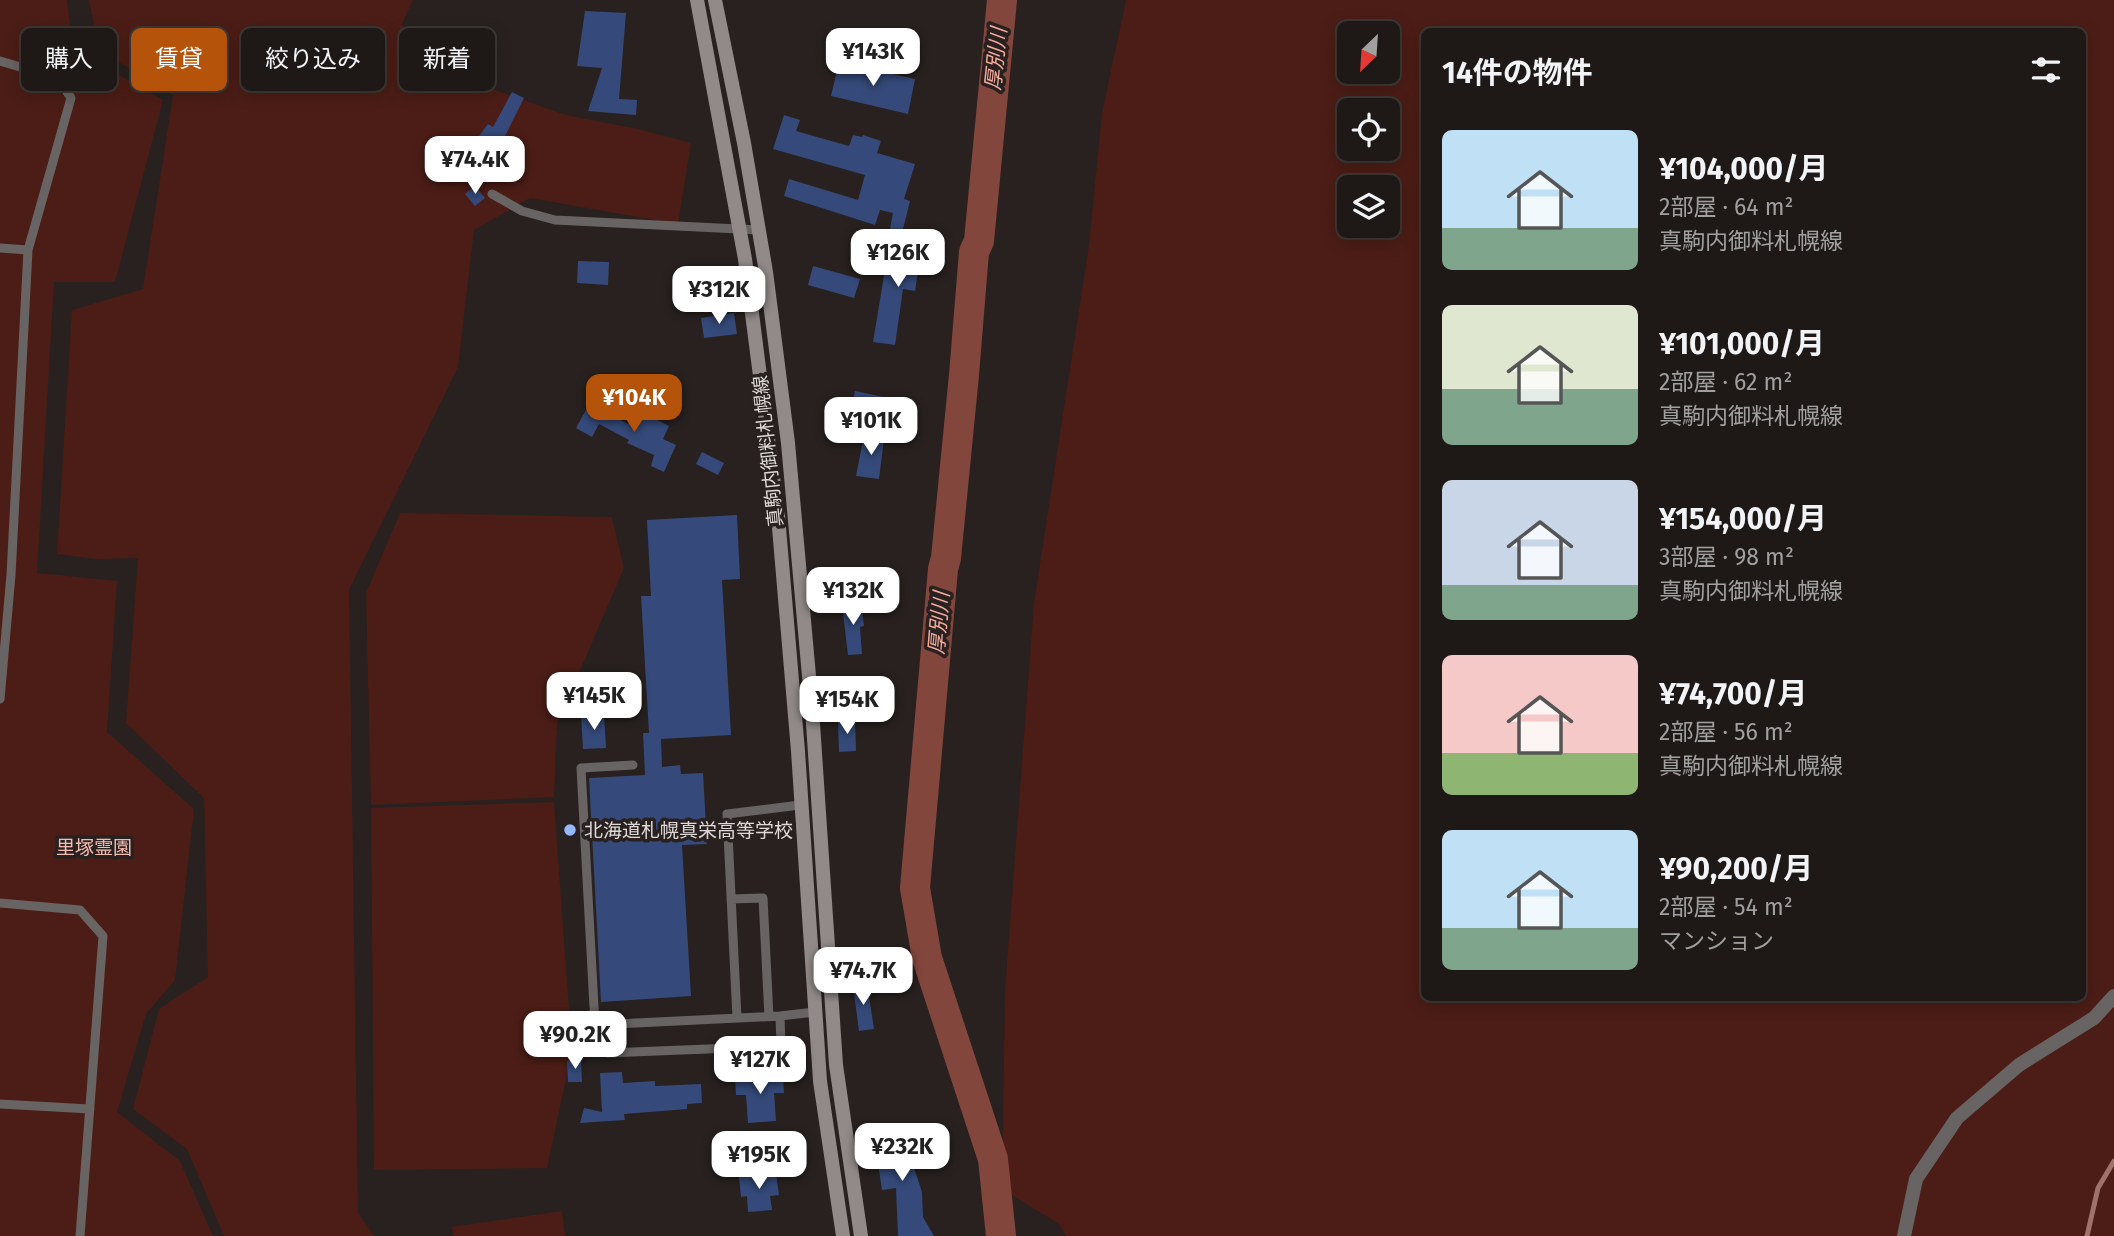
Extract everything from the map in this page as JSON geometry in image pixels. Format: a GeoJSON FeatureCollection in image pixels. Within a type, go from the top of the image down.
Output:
{"type":"FeatureCollection","features":[{"type":"Feature","properties":{"kind":"main road","name":"真駒内御料札幌線"},"geometry":{"type":"LineString","coordinates":[[697,0],[740,228],[778,516],[798,751],[820,1081],[843,1236]]}},
{"type":"Feature","properties":{"kind":"main road","name":"真駒内御料札幌線"},"geometry":{"type":"LineString","coordinates":[[715,0],[744,143],[766,272],[788,443],[812,709],[836,1065],[861,1236]]}},
{"type":"Feature","properties":{"kind":"street"},"geometry":{"type":"LineString","coordinates":[[1904,1236],[1916,1179],[1957,1118],[2019,1065],[2094,1018],[2114,996]]}},
{"type":"Feature","properties":{"kind":"lane"},"geometry":{"type":"LineString","coordinates":[[0,61],[58,78],[71,98],[28,250],[11,562],[0,699]]}},
{"type":"Feature","properties":{"kind":"lane"},"geometry":{"type":"LineString","coordinates":[[492,194],[522,211],[555,220],[759,230]]}},
{"type":"Feature","properties":{"kind":"lane"},"geometry":{"type":"LineString","coordinates":[[0,247],[28,250]]}},
{"type":"Feature","properties":{"kind":"lane"},"geometry":{"type":"LineString","coordinates":[[633,765],[581,768],[596,1025],[769,1017],[815,1012]]}},
{"type":"Feature","properties":{"kind":"lane"},"geometry":{"type":"LineString","coordinates":[[737,1018],[727,814],[800,805]]}},
{"type":"Feature","properties":{"kind":"lane"},"geometry":{"type":"LineString","coordinates":[[731,899],[763,898],[769,1017]]}},
{"type":"Feature","properties":{"kind":"lane"},"geometry":{"type":"LineString","coordinates":[[0,903],[80,910],[103,936],[80,1236]]}},
{"type":"Feature","properties":{"kind":"lane"},"geometry":{"type":"LineString","coordinates":[[605,1024],[607,1053],[781,1046],[780,1016]]}},
{"type":"Feature","properties":{"kind":"lane"},"geometry":{"type":"LineString","coordinates":[[0,1104],[90,1109]]}},
{"type":"Feature","properties":{"kind":"green space","name":"里塚霊園"},"geometry":{"type":"Polygon","coordinates":[[[0,0],[67,0],[70,28],[21,28],[21,91],[117,91],[117,74],[131,82],[131,91],[147,91],[163,100],[115,282],[54,282],[37,573],[117,581],[107,732],[194,809],[175,980],[146,1014],[117,1112],[180,1161],[213,1236],[0,1236],[0,0]]]}},
{"type":"Feature","properties":{"kind":"green space"},"geometry":{"type":"Polygon","coordinates":[[[89,0],[413,0],[402,24],[405,28],[399,28],[399,91],[495,90],[566,115],[691,143],[678,224],[530,198],[474,230],[458,367],[349,590],[358,1213],[374,1236],[224,1236],[187,1149],[133,1109],[159,1009],[208,977],[204,798],[126,723],[138,558],[96,559],[57,554],[72,310],[143,289],[173,95],[166,91],[227,91],[227,28],[131,28],[131,69],[117,61],[117,28],[95,28],[89,0]]]}},
{"type":"Feature","properties":{"kind":"green space"},"geometry":{"type":"Polygon","coordinates":[[[1126,0],[2114,0],[2114,1236],[1066,1236],[1059,1224],[1002,1189],[1005,990],[1034,603],[1089,245],[1102,113],[1126,0]]]}},
{"type":"Feature","properties":{"kind":"green space"},"geometry":{"type":"Polygon","coordinates":[[[400,513],[612,517],[624,568],[557,724],[554,797],[371,805],[366,593],[400,513]]]}},
{"type":"Feature","properties":{"kind":"green space"},"geometry":{"type":"Polygon","coordinates":[[[554,802],[572,1051],[547,1168],[374,1170],[371,808],[554,802]]]}},
{"type":"Feature","properties":{"kind":"green space"},"geometry":{"type":"Polygon","coordinates":[[[562,1211],[565,1236],[453,1236],[452,1227],[562,1211]]]}},
{"type":"Feature","properties":{"kind":"building"},"geometry":{"type":"Polygon","coordinates":[[[585,11],[626,13],[619,99],[637,100],[636,115],[588,111],[602,68],[577,66],[585,11]]]}},
{"type":"Feature","properties":{"kind":"building"},"geometry":{"type":"Polygon","coordinates":[[[839,62],[915,79],[908,114],[831,96],[839,62]]]}},
{"type":"Feature","properties":{"kind":"building"},"geometry":{"type":"Polygon","coordinates":[[[512,92],[524,98],[505,136],[513,142],[505,152],[502,150],[486,173],[474,181],[467,170],[484,158],[470,148],[488,124],[493,127],[512,92]]]}},
{"type":"Feature","properties":{"kind":"building"},"geometry":{"type":"Polygon","coordinates":[[[784,115],[800,120],[796,131],[849,146],[853,135],[863,135],[881,141],[877,153],[915,164],[904,199],[910,201],[902,233],[890,229],[893,213],[880,210],[875,225],[784,196],[789,179],[858,200],[865,175],[773,149],[784,115]]]}},
{"type":"Feature","properties":{"kind":"building"},"geometry":{"type":"Polygon","coordinates":[[[475,186],[485,198],[475,206],[465,194],[475,186]]]}},
{"type":"Feature","properties":{"kind":"building"},"geometry":{"type":"Polygon","coordinates":[[[906,236],[928,241],[924,260],[920,259],[915,291],[903,289],[895,345],[873,342],[886,264],[899,266],[906,236]]]}},
{"type":"Feature","properties":{"kind":"building"},"geometry":{"type":"Polygon","coordinates":[[[578,261],[609,262],[608,285],[577,283],[578,261]]]}},
{"type":"Feature","properties":{"kind":"building"},"geometry":{"type":"Polygon","coordinates":[[[813,266],[860,279],[854,298],[808,285],[813,266]]]}},
{"type":"Feature","properties":{"kind":"building"},"geometry":{"type":"Polygon","coordinates":[[[734,313],[737,334],[704,338],[701,318],[734,313]]]}},
{"type":"Feature","properties":{"kind":"building"},"geometry":{"type":"Polygon","coordinates":[[[855,391],[884,397],[877,430],[861,426],[864,411],[851,408],[855,391]]]}},
{"type":"Feature","properties":{"kind":"building"},"geometry":{"type":"Polygon","coordinates":[[[587,408],[601,415],[603,411],[628,424],[635,409],[669,426],[663,439],[676,445],[664,472],[651,466],[654,455],[627,443],[629,440],[599,424],[592,437],[576,428],[587,408]]]}},
{"type":"Feature","properties":{"kind":"building"},"geometry":{"type":"Polygon","coordinates":[[[864,435],[884,438],[879,479],[856,476],[864,435]]]}},
{"type":"Feature","properties":{"kind":"building"},"geometry":{"type":"Polygon","coordinates":[[[702,452],[724,463],[718,475],[696,464],[702,452]]]}},
{"type":"Feature","properties":{"kind":"building"},"geometry":{"type":"Polygon","coordinates":[[[737,515],[740,579],[722,580],[731,735],[661,739],[662,767],[680,765],[681,774],[703,773],[707,844],[682,845],[691,996],[601,1002],[589,778],[645,775],[643,733],[649,733],[641,596],[651,596],[647,520],[737,515]]]}},
{"type":"Feature","properties":{"kind":"building"},"geometry":{"type":"Polygon","coordinates":[[[861,602],[864,626],[860,627],[862,654],[848,655],[842,604],[861,602]]]}},
{"type":"Feature","properties":{"kind":"building"},"geometry":{"type":"Polygon","coordinates":[[[604,714],[606,748],[583,749],[581,715],[604,714]]]}},
{"type":"Feature","properties":{"kind":"building"},"geometry":{"type":"Polygon","coordinates":[[[855,721],[856,751],[839,752],[838,722],[855,721]]]}},
{"type":"Feature","properties":{"kind":"building"},"geometry":{"type":"Polygon","coordinates":[[[867,983],[874,1029],[859,1031],[853,985],[867,983]]]}},
{"type":"Feature","properties":{"kind":"building"},"geometry":{"type":"Polygon","coordinates":[[[581,1060],[582,1082],[568,1082],[567,1061],[581,1060]]]}},
{"type":"Feature","properties":{"kind":"building"},"geometry":{"type":"Polygon","coordinates":[[[622,1072],[623,1083],[655,1081],[655,1086],[701,1084],[702,1103],[687,1104],[687,1109],[624,1114],[625,1120],[580,1123],[584,1108],[602,1112],[600,1073],[622,1072]]]}},
{"type":"Feature","properties":{"kind":"building"},"geometry":{"type":"Polygon","coordinates":[[[783,1074],[784,1093],[774,1093],[776,1121],[748,1123],[746,1095],[736,1095],[735,1077],[783,1074]]]}},
{"type":"Feature","properties":{"kind":"building"},"geometry":{"type":"Polygon","coordinates":[[[900,1123],[902,1161],[908,1160],[910,1169],[914,1168],[922,1192],[923,1217],[934,1236],[898,1236],[896,1188],[882,1190],[878,1163],[881,1163],[878,1125],[900,1123]]]}},
{"type":"Feature","properties":{"kind":"building"},"geometry":{"type":"Polygon","coordinates":[[[745,1134],[747,1149],[719,1153],[716,1139],[745,1134]]]}},
{"type":"Feature","properties":{"kind":"building"},"geometry":{"type":"Polygon","coordinates":[[[776,1173],[779,1195],[770,1196],[772,1210],[748,1212],[747,1196],[741,1197],[739,1177],[776,1173]]]}},
{"type":"Feature","properties":{"kind":"waterway","name":"厚別川"},"geometry":{"type":"LineString","coordinates":[[1001,1236],[993,1159],[927,958],[915,888],[974,252],[979,241],[1002,0]]}},
{"type":"Feature","properties":{"kind":"waterway"},"geometry":{"type":"LineString","coordinates":[[2087,1236],[2098,1188],[2114,1161]]}},
{"type":"Feature","properties":{"kind":"place","name":"北海道札幌真栄高等学校"},"geometry":{"type":"Point","coordinates":[570,830]}}]}
